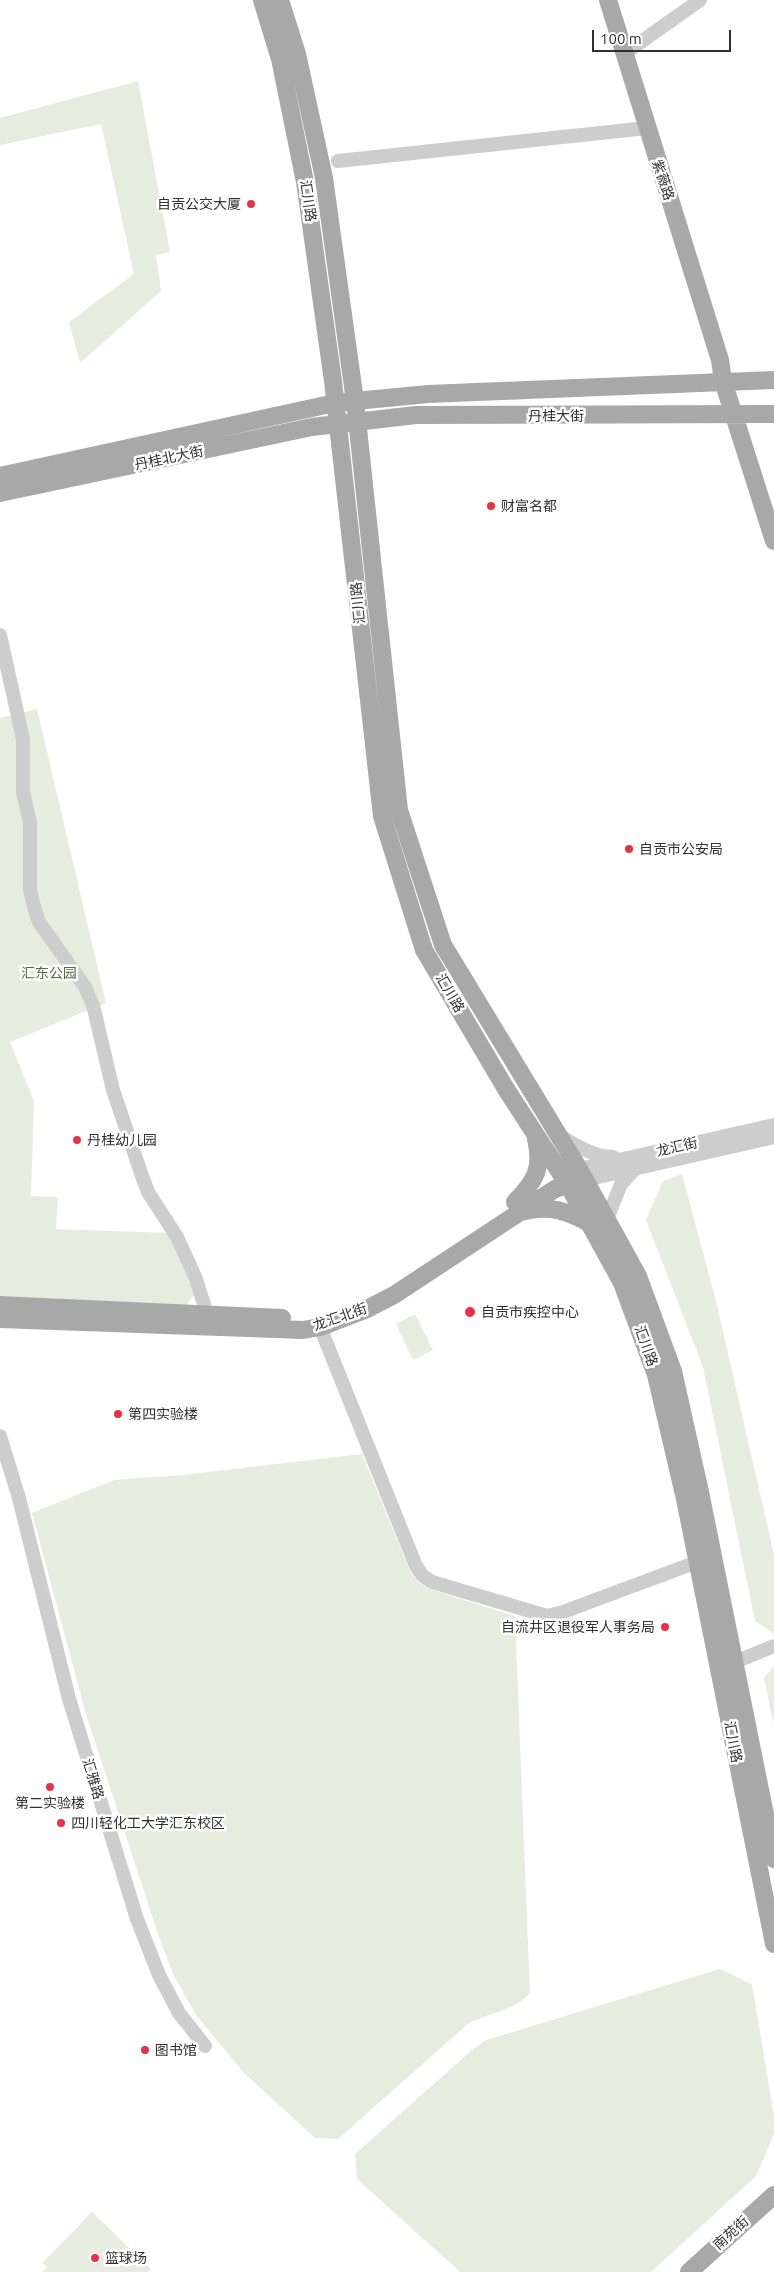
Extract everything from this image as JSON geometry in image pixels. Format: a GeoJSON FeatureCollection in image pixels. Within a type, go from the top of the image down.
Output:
{"type":"FeatureCollection","features":[{"type":"Feature","properties":{"kind":"main road","name":"汇川路"},"geometry":{"type":"LineString","coordinates":[[262,0],[280,59],[299,144],[338,423],[382,816],[424,950],[506,1089],[564,1178],[622,1283],[656,1375],[697,1562],[774,1944]]}},
{"type":"Feature","properties":{"kind":"main road","name":"汇川路"},"geometry":{"type":"LineString","coordinates":[[280,0],[297,54],[324,178],[355,401],[400,810],[443,945],[582,1174],[638,1276],[673,1371],[735,1662],[774,1859]]}},
{"type":"Feature","properties":{"kind":"main road","name":"紫薇路"},"geometry":{"type":"LineString","coordinates":[[608,0],[720,360],[739,415],[774,541]]}},
{"type":"Feature","properties":{"kind":"main road","name":"丹桂北大街"},"geometry":{"type":"LineString","coordinates":[[0,476],[335,403],[428,394],[774,380]]}},
{"type":"Feature","properties":{"kind":"main road","name":"丹桂大街"},"geometry":{"type":"LineString","coordinates":[[338,423],[416,415],[774,414]]}},
{"type":"Feature","properties":{"kind":"main road","name":"紫薇路"},"geometry":{"type":"LineString","coordinates":[[739,415],[774,508]]}},
{"type":"Feature","properties":{"kind":"main road","name":"丹桂北大街"},"geometry":{"type":"LineString","coordinates":[[0,493],[338,423]]}},
{"type":"Feature","properties":{"kind":"main road"},"geometry":{"type":"LineString","coordinates":[[517,1207],[532,1185],[539,1165],[540,1156],[535,1134]]}},
{"type":"Feature","properties":{"kind":"main road","name":"龙汇北街"},"geometry":{"type":"LineString","coordinates":[[0,1305],[299,1319],[316,1316],[362,1300],[389,1287],[564,1178],[582,1174]]}},
{"type":"Feature","properties":{"kind":"main road"},"geometry":{"type":"LineString","coordinates":[[517,1207],[567,1210],[589,1223]]}},
{"type":"Feature","properties":{"kind":"main road","name":"龙汇北街"},"geometry":{"type":"LineString","coordinates":[[0,1319],[251,1329],[303,1330],[320,1327],[367,1309],[394,1295],[517,1207]]}},
{"type":"Feature","properties":{"kind":"main road","name":"南苑街"},"geometry":{"type":"LineString","coordinates":[[689,2272],[774,2195]]}},
{"type":"Feature","properties":{"kind":"street"},"geometry":{"type":"LineString","coordinates":[[624,54],[700,0]]}},
{"type":"Feature","properties":{"kind":"street"},"geometry":{"type":"LineString","coordinates":[[338,161],[647,128]]}},
{"type":"Feature","properties":{"kind":"street"},"geometry":{"type":"LineString","coordinates":[[0,635],[24,739],[23,792],[30,822],[30,890],[34,907],[39,922],[85,987],[93,1005],[113,1090],[142,1176],[148,1192],[177,1237],[196,1279],[207,1314]]}},
{"type":"Feature","properties":{"kind":"street","name":"龙汇街"},"geometry":{"type":"LineString","coordinates":[[632,1163],[774,1125]]}},
{"type":"Feature","properties":{"kind":"street"},"geometry":{"type":"LineString","coordinates":[[558,1134],[581,1149],[602,1157],[632,1163],[607,1219]]}},
{"type":"Feature","properties":{"kind":"street","name":"龙汇街"},"geometry":{"type":"LineString","coordinates":[[582,1174],[774,1137]]}},
{"type":"Feature","properties":{"kind":"street"},"geometry":{"type":"LineString","coordinates":[[320,1327],[416,1566],[423,1576],[432,1582],[547,1616],[563,1612],[697,1562]]}},
{"type":"Feature","properties":{"kind":"street","name":"汇雅路"},"geometry":{"type":"LineString","coordinates":[[0,1436],[19,1498],[68,1699],[137,1919],[159,1975],[179,2013],[205,2046]]}},
{"type":"Feature","properties":{"kind":"street"},"geometry":{"type":"LineString","coordinates":[[735,1662],[774,1646]]}},
{"type":"Feature","properties":{"kind":"green space"},"geometry":{"type":"Polygon","coordinates":[[[138,81],[170,252],[156,255],[161,291],[80,363],[69,322],[134,274],[101,124],[0,145],[0,118],[138,81]]]}},
{"type":"Feature","properties":{"kind":"green space","name":"汇东公园"},"geometry":{"type":"Polygon","coordinates":[[[37,709],[106,1003],[10,1042],[34,1101],[31,1196],[58,1197],[56,1229],[169,1233],[194,1294],[187,1305],[0,1296],[0,718],[37,709]]]}},
{"type":"Feature","properties":{"kind":"green space"},"geometry":{"type":"Polygon","coordinates":[[[682,1174],[717,1305],[774,1555],[774,1634],[755,1621],[703,1367],[646,1220],[663,1181],[682,1174]]]}},
{"type":"Feature","properties":{"kind":"green space"},"geometry":{"type":"Polygon","coordinates":[[[415,1314],[433,1350],[413,1360],[396,1324],[415,1314]]]}},
{"type":"Feature","properties":{"kind":"green space"},"geometry":{"type":"Polygon","coordinates":[[[362,1454],[410,1571],[419,1583],[429,1589],[515,1616],[530,1993],[524,1999],[509,2007],[469,2023],[338,2139],[315,2138],[244,2073],[196,2015],[174,1976],[158,1934],[85,1711],[32,1513],[114,1480],[182,1475],[362,1454]]]}},
{"type":"Feature","properties":{"kind":"green space"},"geometry":{"type":"Polygon","coordinates":[[[774,1666],[774,1726],[764,1678],[774,1666]]]}},
{"type":"Feature","properties":{"kind":"green space"},"geometry":{"type":"Polygon","coordinates":[[[720,1969],[752,1984],[774,2116],[774,2134],[756,2176],[651,2272],[460,2272],[357,2179],[355,2154],[473,2049],[486,2040],[720,1969]]]}},
{"type":"Feature","properties":{"kind":"green space"},"geometry":{"type":"Polygon","coordinates":[[[92,2212],[151,2269],[148,2272],[42,2272],[47,2267],[42,2263],[92,2212]]]}},
{"type":"Feature","properties":{"kind":"place","name":"自贡公交大厦"},"geometry":{"type":"Point","coordinates":[251,204]}},
{"type":"Feature","properties":{"kind":"place","name":"财富名都"},"geometry":{"type":"Point","coordinates":[491,506]}},
{"type":"Feature","properties":{"kind":"place","name":"自贡市公安局"},"geometry":{"type":"Point","coordinates":[629,849]}},
{"type":"Feature","properties":{"kind":"place","name":"丹桂幼儿园"},"geometry":{"type":"Point","coordinates":[77,1140]}},
{"type":"Feature","properties":{"kind":"place","name":"自贡市疾控中心"},"geometry":{"type":"Point","coordinates":[470,1312]}},
{"type":"Feature","properties":{"kind":"place","name":"第四实验楼"},"geometry":{"type":"Point","coordinates":[118,1414]}},
{"type":"Feature","properties":{"kind":"place","name":"自流井区退役军人事务局"},"geometry":{"type":"Point","coordinates":[665,1627]}},
{"type":"Feature","properties":{"kind":"place","name":"第二实验楼"},"geometry":{"type":"Point","coordinates":[50,1787]}},
{"type":"Feature","properties":{"kind":"place","name":"四川轻化工大学汇东校区"},"geometry":{"type":"Point","coordinates":[61,1823]}},
{"type":"Feature","properties":{"kind":"place","name":"图书馆"},"geometry":{"type":"Point","coordinates":[145,2050]}},
{"type":"Feature","properties":{"kind":"place","name":"篮球场"},"geometry":{"type":"Point","coordinates":[95,2258]}}]}
